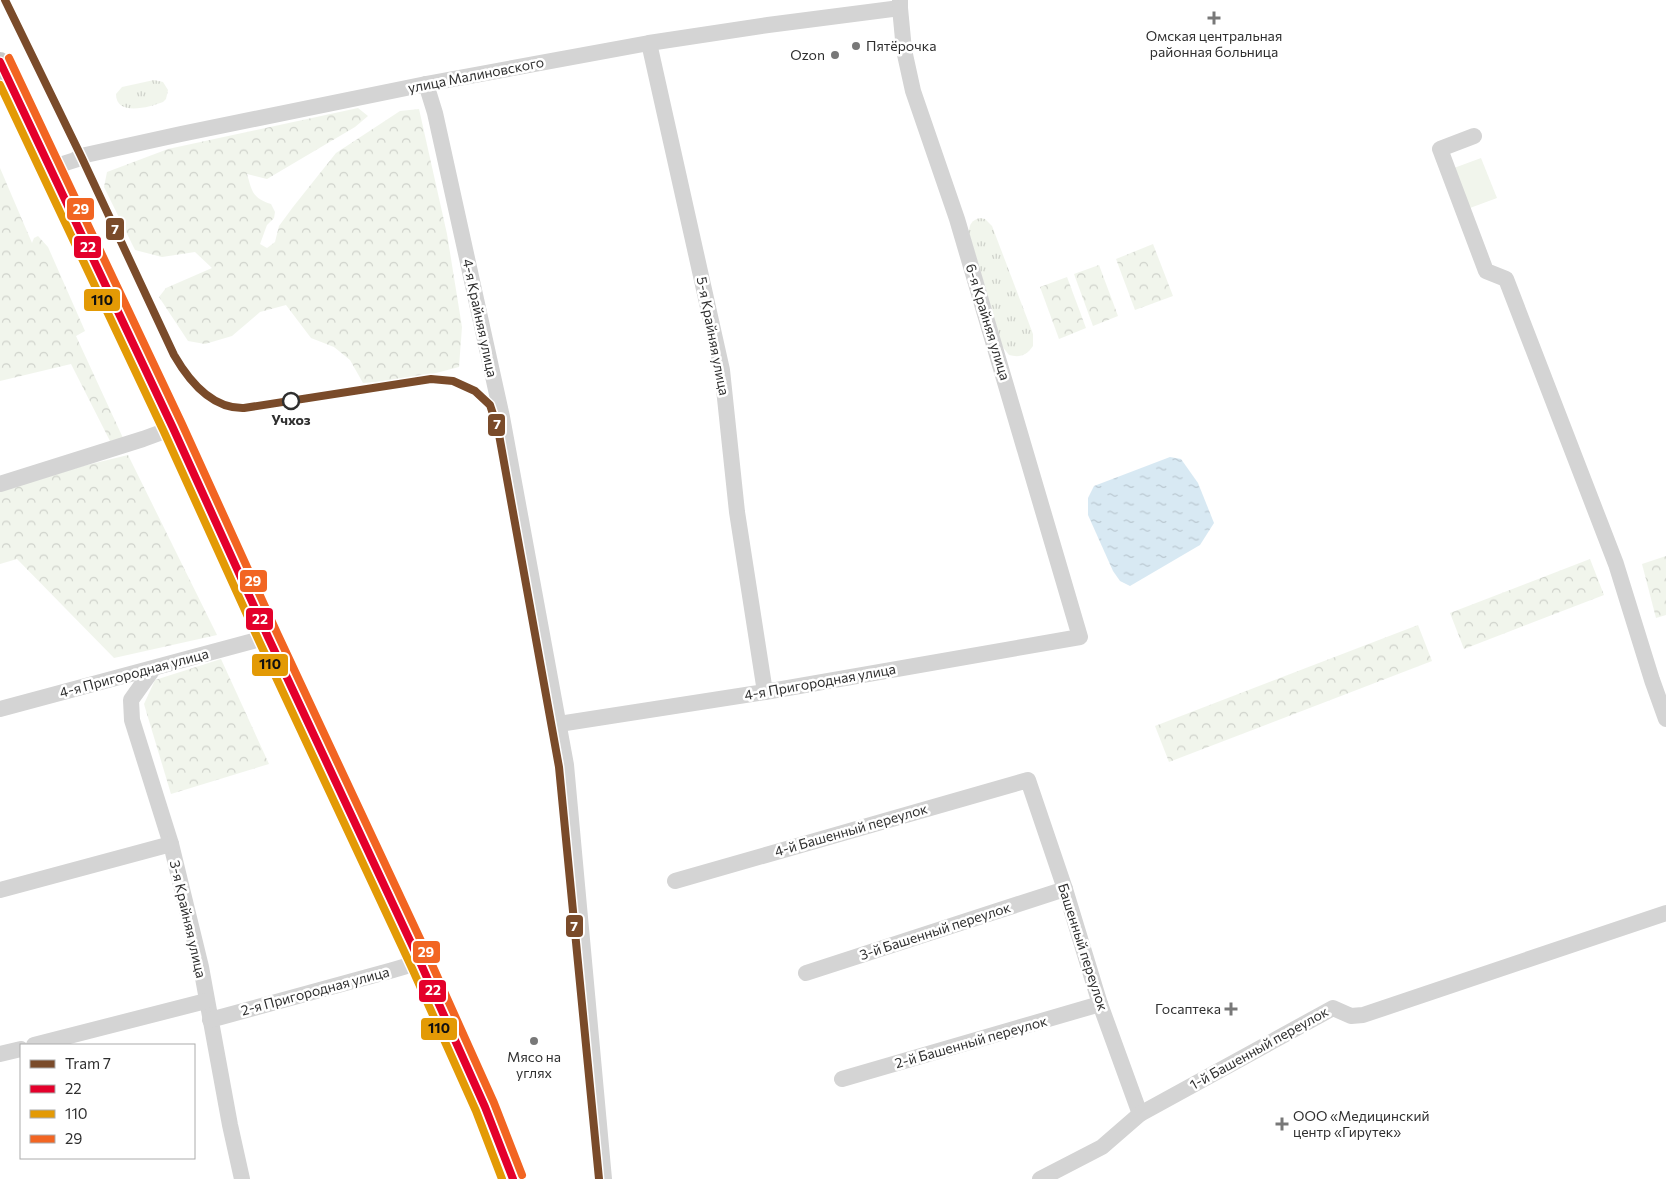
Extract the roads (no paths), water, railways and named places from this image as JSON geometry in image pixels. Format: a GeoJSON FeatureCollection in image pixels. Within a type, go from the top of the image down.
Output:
{"type":"FeatureCollection","features":[{"type":"Feature","properties":{"kind":"main road"},"geometry":{"type":"LineString","coordinates":[[0,62],[173,428],[268,637],[420,962],[485,1107],[513,1179]]}},
{"type":"Feature","properties":{"kind":"street","name":"улица Малиновского"},"geometry":{"type":"LineString","coordinates":[[50,168],[75,160],[81,156],[426,84],[649,43],[900,4]]}},
{"type":"Feature","properties":{"kind":"street","name":"6-я Крайняя улица"},"geometry":{"type":"LineString","coordinates":[[900,4],[904,50],[913,91],[957,219],[1080,637]]}},
{"type":"Feature","properties":{"kind":"street","name":"5-я Крайняя улица"},"geometry":{"type":"LineString","coordinates":[[649,43],[722,370],[738,512],[765,692]]}},
{"type":"Feature","properties":{"kind":"street","name":"4-я Крайняя улица"},"geometry":{"type":"LineString","coordinates":[[426,84],[436,113],[502,417],[566,765],[604,1179]]}},
{"type":"Feature","properties":{"kind":"street"},"geometry":{"type":"LineString","coordinates":[[1474,136],[1440,149],[1486,271],[1506,279],[1616,564],[1666,719]]}},
{"type":"Feature","properties":{"kind":"street"},"geometry":{"type":"LineString","coordinates":[[0,484],[173,428]]}},
{"type":"Feature","properties":{"kind":"street","name":"4-я Пригородная улица"},"geometry":{"type":"LineString","coordinates":[[0,709],[268,637]]}},
{"type":"Feature","properties":{"kind":"street","name":"4-я Пригородная улица"},"geometry":{"type":"LineString","coordinates":[[559,724],[765,692],[1080,637]]}},
{"type":"Feature","properties":{"kind":"street","name":"3-я Крайняя улица"},"geometry":{"type":"LineString","coordinates":[[153,669],[131,700],[132,720],[171,844],[201,967],[206,1001],[242,1179]]}},
{"type":"Feature","properties":{"kind":"street","name":"4-й Башенный переулок"},"geometry":{"type":"LineString","coordinates":[[675,881],[1028,780]]}},
{"type":"Feature","properties":{"kind":"street","name":"Башенный переулок"},"geometry":{"type":"LineString","coordinates":[[1028,780],[1065,889],[1100,1004],[1140,1114]]}},
{"type":"Feature","properties":{"kind":"street"},"geometry":{"type":"LineString","coordinates":[[0,890],[171,844]]}},
{"type":"Feature","properties":{"kind":"street","name":"3-й Башенный переулок"},"geometry":{"type":"LineString","coordinates":[[806,973],[1065,889]]}},
{"type":"Feature","properties":{"kind":"street","name":"1-й Башенный переулок"},"geometry":{"type":"LineString","coordinates":[[1040,1179],[1102,1147],[1140,1114],[1333,1008],[1351,1016],[1363,1015],[1666,913]]}},
{"type":"Feature","properties":{"kind":"street","name":"2-я Пригородная улица"},"geometry":{"type":"LineString","coordinates":[[210,1020],[420,962]]}},
{"type":"Feature","properties":{"kind":"street"},"geometry":{"type":"LineString","coordinates":[[38,1044],[206,1001]]}},
{"type":"Feature","properties":{"kind":"street","name":"2-й Башенный переулок"},"geometry":{"type":"LineString","coordinates":[[842,1079],[1100,1004]]}},
{"type":"Feature","properties":{"kind":"street"},"geometry":{"type":"LineString","coordinates":[[0,1054],[20,1049]]}},
{"type":"Feature","properties":{"kind":"water"},"geometry":{"type":"Polygon","coordinates":[[[1170,457],[1181,459],[1198,483],[1214,523],[1200,545],[1130,586],[1120,581],[1113,571],[1088,515],[1088,498],[1094,486],[1170,457]]]}},
{"type":"Feature","properties":{"kind":"tram line","name":"7"},"geometry":{"type":"LineString","coordinates":[[5,0],[81,156],[174,355],[202,392],[221,404],[244,408],[431,379],[453,381],[475,391],[490,405],[498,429],[559,767],[599,1179]]}},
{"type":"Feature","properties":{"kind":"place","name":"Омская центральная районная больница"},"geometry":{"type":"Point","coordinates":[1214,18]}},
{"type":"Feature","properties":{"kind":"place","name":"Пятёрочка"},"geometry":{"type":"Point","coordinates":[856,46]}},
{"type":"Feature","properties":{"kind":"place","name":"Ozon"},"geometry":{"type":"Point","coordinates":[835,55]}},
{"type":"Feature","properties":{"kind":"place","name":"Учхоз"},"geometry":{"type":"Point","coordinates":[291,401]}},
{"type":"Feature","properties":{"kind":"place","name":"Госаптека"},"geometry":{"type":"Point","coordinates":[1231,1009]}},
{"type":"Feature","properties":{"kind":"place","name":"Мясо на углях"},"geometry":{"type":"Point","coordinates":[534,1041]}},
{"type":"Feature","properties":{"kind":"place","name":"ООО «Медицинский центр «Гирутек»"},"geometry":{"type":"Point","coordinates":[1282,1124]}}]}
